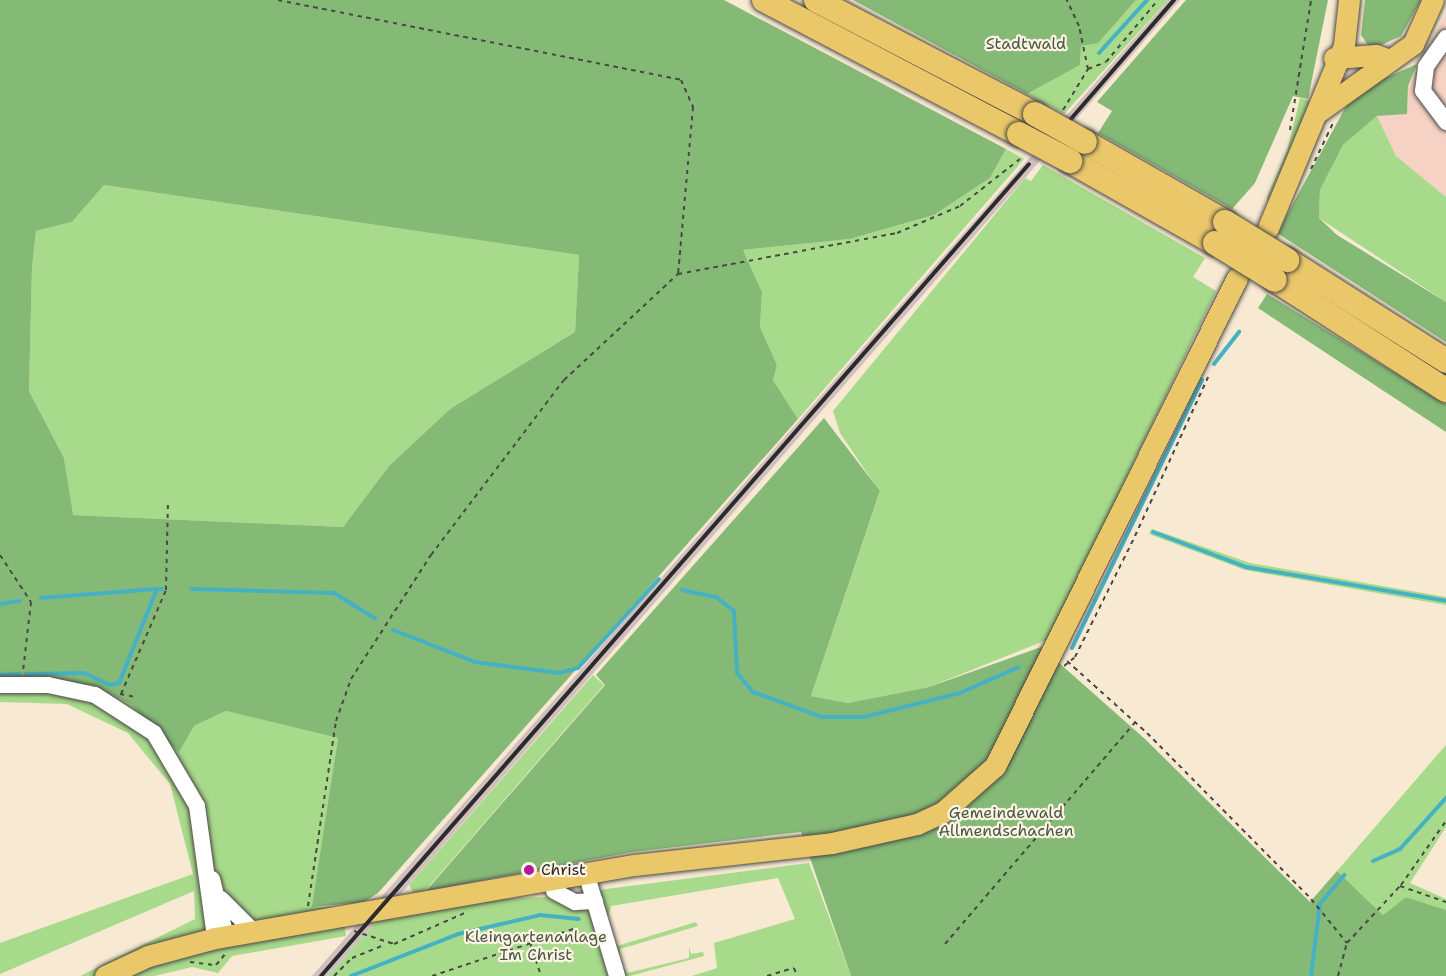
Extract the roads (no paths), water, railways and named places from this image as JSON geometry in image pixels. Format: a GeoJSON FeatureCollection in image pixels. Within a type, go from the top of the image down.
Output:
{"type":"FeatureCollection","features":[{"type":"Feature","properties":{"kind":"highway"},"geometry":{"type":"LineString","coordinates":[[764,0],[1070,161],[1220,232]]}},
{"type":"Feature","properties":{"kind":"highway"},"geometry":{"type":"LineString","coordinates":[[816,0],[1085,142],[1281,270],[1446,361]]}},
{"type":"Feature","properties":{"kind":"highway"},"geometry":{"type":"LineString","coordinates":[[1281,270],[1446,390]]}},
{"type":"Feature","properties":{"kind":"main road"},"geometry":{"type":"LineString","coordinates":[[1268,228],[1318,112],[1334,58],[1342,0]]}},
{"type":"Feature","properties":{"kind":"main road"},"geometry":{"type":"LineString","coordinates":[[1334,58],[1344,45],[1348,0]]}},
{"type":"Feature","properties":{"kind":"main road"},"geometry":{"type":"LineString","coordinates":[[1318,112],[1369,73],[1413,44],[1433,0]]}},
{"type":"Feature","properties":{"kind":"main road"},"geometry":{"type":"LineString","coordinates":[[1334,58],[1376,55],[1390,60]]}},
{"type":"Feature","properties":{"kind":"main road"},"geometry":{"type":"LineString","coordinates":[[1334,58],[1348,71],[1369,73]]}},
{"type":"Feature","properties":{"kind":"main road"},"geometry":{"type":"LineString","coordinates":[[105,976],[148,956],[223,942],[254,932],[586,873],[884,833],[926,820],[972,792],[996,766],[1054,654],[1237,278]]}},
{"type":"Feature","properties":{"kind":"street"},"geometry":{"type":"LineString","coordinates":[[1446,38],[1426,67],[1423,92],[1446,122]]}},
{"type":"Feature","properties":{"kind":"street"},"geometry":{"type":"LineString","coordinates":[[0,685],[21,685],[95,695],[154,733],[190,789],[223,942]]}},
{"type":"Feature","properties":{"kind":"street"},"geometry":{"type":"LineString","coordinates":[[207,870],[221,899],[254,932]]}},
{"type":"Feature","properties":{"kind":"street"},"geometry":{"type":"LineString","coordinates":[[586,873],[617,976]]}},
{"type":"Feature","properties":{"kind":"street"},"geometry":{"type":"LineString","coordinates":[[554,891],[575,902],[595,901]]}},
{"type":"Feature","properties":{"kind":"street"},"geometry":{"type":"LineString","coordinates":[[221,899],[223,942]]}},
{"type":"Feature","properties":{"kind":"waterway"},"geometry":{"type":"LineString","coordinates":[[1099,53],[1147,0]]}},
{"type":"Feature","properties":{"kind":"waterway"},"geometry":{"type":"LineString","coordinates":[[1214,364],[1239,332]]}},
{"type":"Feature","properties":{"kind":"waterway"},"geometry":{"type":"LineString","coordinates":[[1072,648],[1202,380]]}},
{"type":"Feature","properties":{"kind":"waterway"},"geometry":{"type":"LineString","coordinates":[[1153,532],[1246,567],[1446,601]]}},
{"type":"Feature","properties":{"kind":"waterway"},"geometry":{"type":"LineString","coordinates":[[393,630],[475,662],[559,673],[578,668],[659,579]]}},
{"type":"Feature","properties":{"kind":"waterway"},"geometry":{"type":"LineString","coordinates":[[41,598],[157,589]]}},
{"type":"Feature","properties":{"kind":"waterway"},"geometry":{"type":"LineString","coordinates":[[26,674],[84,673],[110,685],[119,683],[157,589],[162,589]]}},
{"type":"Feature","properties":{"kind":"waterway"},"geometry":{"type":"LineString","coordinates":[[192,589],[334,593],[376,619]]}},
{"type":"Feature","properties":{"kind":"waterway"},"geometry":{"type":"LineString","coordinates":[[682,590],[716,597],[734,611],[737,673],[753,692],[822,717],[864,717],[960,693],[1019,667]]}},
{"type":"Feature","properties":{"kind":"waterway"},"geometry":{"type":"LineString","coordinates":[[0,604],[20,601]]}},
{"type":"Feature","properties":{"kind":"waterway"},"geometry":{"type":"LineString","coordinates":[[0,675],[19,674]]}},
{"type":"Feature","properties":{"kind":"waterway"},"geometry":{"type":"LineString","coordinates":[[1373,861],[1400,849],[1446,798]]}},
{"type":"Feature","properties":{"kind":"waterway"},"geometry":{"type":"LineString","coordinates":[[1311,976],[1320,904],[1344,875]]}},
{"type":"Feature","properties":{"kind":"waterway"},"geometry":{"type":"LineString","coordinates":[[351,976],[458,934],[540,915],[579,919]]}},
{"type":"Feature","properties":{"kind":"railway"},"geometry":{"type":"LineString","coordinates":[[1070,120],[1174,0]]}},
{"type":"Feature","properties":{"kind":"railway"},"geometry":{"type":"LineString","coordinates":[[321,976],[1029,164]]}},
{"type":"Feature","properties":{"kind":"place","name":"Christ"},"geometry":{"type":"Point","coordinates":[529,870]}},
{"type":"Feature","properties":{"kind":"park label","name":"Stadtwald"},"geometry":{"type":"Point","coordinates":[1026,44]}},
{"type":"Feature","properties":{"kind":"park label","name":"Gemeindewald Allmendschachen"},"geometry":{"type":"Point","coordinates":[1006,822]}},
{"type":"Feature","properties":{"kind":"park label","name":"Kleingartenanlage Im Christ"},"geometry":{"type":"Point","coordinates":[536,946]}}]}
